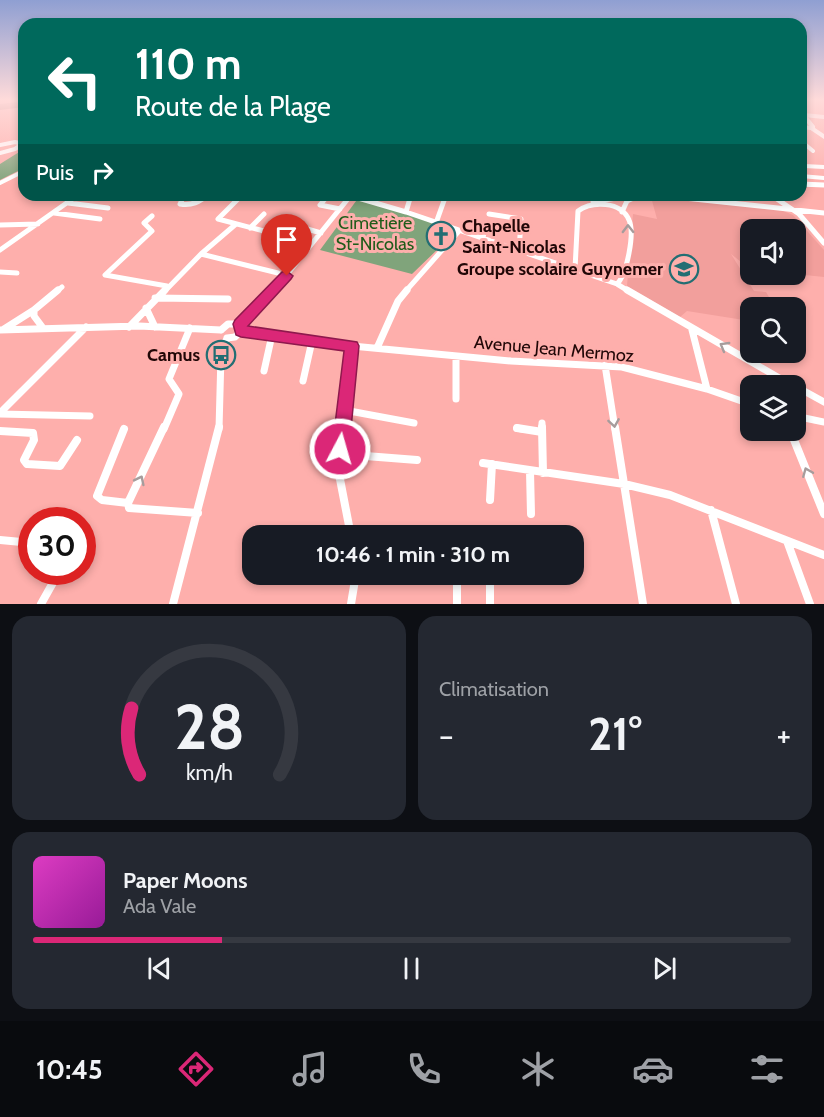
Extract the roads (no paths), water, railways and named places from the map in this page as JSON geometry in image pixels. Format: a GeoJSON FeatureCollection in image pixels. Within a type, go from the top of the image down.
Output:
{"type":"FeatureCollection","features":[{"type":"Feature","properties":{"kind":"main road"},"geometry":{"type":"LineString","coordinates":[[818,129],[824,137]]}},
{"type":"Feature","properties":{"kind":"street"},"geometry":{"type":"LineString","coordinates":[[0,145],[18,143]]}},
{"type":"Feature","properties":{"kind":"street"},"geometry":{"type":"LineString","coordinates":[[807,146],[813,151]]}},
{"type":"Feature","properties":{"kind":"street"},"geometry":{"type":"LineString","coordinates":[[0,153],[18,147]]}},
{"type":"Feature","properties":{"kind":"street"},"geometry":{"type":"LineString","coordinates":[[807,166],[824,167]]}},
{"type":"Feature","properties":{"kind":"street"},"geometry":{"type":"LineString","coordinates":[[0,183],[18,174]]}},
{"type":"Feature","properties":{"kind":"street"},"geometry":{"type":"LineString","coordinates":[[807,177],[824,178]]}},
{"type":"Feature","properties":{"kind":"street"},"geometry":{"type":"LineString","coordinates":[[807,185],[824,186]]}},
{"type":"Feature","properties":{"kind":"street"},"geometry":{"type":"LineString","coordinates":[[0,250],[70,201]]}},
{"type":"Feature","properties":{"kind":"street"},"geometry":{"type":"LineString","coordinates":[[182,201],[180,204],[193,205],[199,201]]}},
{"type":"Feature","properties":{"kind":"street"},"geometry":{"type":"LineString","coordinates":[[236,201],[218,219],[279,235]]}},
{"type":"Feature","properties":{"kind":"street"},"geometry":{"type":"LineString","coordinates":[[324,201],[319,207],[340,209]]}},
{"type":"Feature","properties":{"kind":"street"},"geometry":{"type":"LineString","coordinates":[[222,330],[222,334],[227,338],[235,337],[346,201]]}},
{"type":"Feature","properties":{"kind":"street"},"geometry":{"type":"LineString","coordinates":[[370,201],[483,239],[542,262],[575,269],[617,284],[775,375]]}},
{"type":"Feature","properties":{"kind":"street"},"geometry":{"type":"LineString","coordinates":[[406,212],[409,201]]}},
{"type":"Feature","properties":{"kind":"street"},"geometry":{"type":"LineString","coordinates":[[436,223],[444,201]]}},
{"type":"Feature","properties":{"kind":"street"},"geometry":{"type":"LineString","coordinates":[[575,269],[576,215],[585,206],[598,201]]}},
{"type":"Feature","properties":{"kind":"street"},"geometry":{"type":"LineString","coordinates":[[622,212],[627,201]]}},
{"type":"Feature","properties":{"kind":"street"},"geometry":{"type":"LineString","coordinates":[[718,201],[824,213]]}},
{"type":"Feature","properties":{"kind":"street"},"geometry":{"type":"LineString","coordinates":[[780,201],[791,208],[824,243]]}},
{"type":"Feature","properties":{"kind":"street"},"geometry":{"type":"LineString","coordinates":[[68,203],[108,208]]}},
{"type":"Feature","properties":{"kind":"street"},"geometry":{"type":"LineString","coordinates":[[585,206],[603,205],[622,212],[628,219],[630,226],[625,274],[617,284]]}},
{"type":"Feature","properties":{"kind":"street"},"geometry":{"type":"LineString","coordinates":[[53,213],[100,219]]}},
{"type":"Feature","properties":{"kind":"street"},"geometry":{"type":"LineString","coordinates":[[250,228],[264,214]]}},
{"type":"Feature","properties":{"kind":"street"},"geometry":{"type":"LineString","coordinates":[[489,214],[521,219],[519,252]]}},
{"type":"Feature","properties":{"kind":"street"},"geometry":{"type":"LineString","coordinates":[[152,216],[144,224],[152,231],[105,275],[167,286]]}},
{"type":"Feature","properties":{"kind":"street"},"geometry":{"type":"LineString","coordinates":[[0,225],[38,224]]}},
{"type":"Feature","properties":{"kind":"street"},"geometry":{"type":"LineString","coordinates":[[129,327],[167,286],[236,224]]}},
{"type":"Feature","properties":{"kind":"street"},"geometry":{"type":"LineString","coordinates":[[483,239],[485,224]]}},
{"type":"Feature","properties":{"kind":"street"},"geometry":{"type":"LineString","coordinates":[[297,226],[321,233]]}},
{"type":"Feature","properties":{"kind":"street"},"geometry":{"type":"LineString","coordinates":[[377,348],[398,301],[413,280],[459,231]]}},
{"type":"Feature","properties":{"kind":"street"},"geometry":{"type":"LineString","coordinates":[[201,254],[278,273]]}},
{"type":"Feature","properties":{"kind":"street"},"geometry":{"type":"LineString","coordinates":[[0,272],[17,273]]}},
{"type":"Feature","properties":{"kind":"street"},"geometry":{"type":"LineString","coordinates":[[413,280],[421,283]]}},
{"type":"Feature","properties":{"kind":"street"},"geometry":{"type":"LineString","coordinates":[[1,330],[34,310],[62,287]]}},
{"type":"Feature","properties":{"kind":"street"},"geometry":{"type":"LineString","coordinates":[[155,298],[228,299]]}},
{"type":"Feature","properties":{"kind":"street"},"geometry":{"type":"LineString","coordinates":[[146,308],[155,327]]}},
{"type":"Feature","properties":{"kind":"street"},"geometry":{"type":"LineString","coordinates":[[34,310],[34,316],[43,328]]}},
{"type":"Feature","properties":{"kind":"street"},"geometry":{"type":"LineString","coordinates":[[1,330],[155,327],[222,330],[231,322],[241,328]]}},
{"type":"Feature","properties":{"kind":"street"},"geometry":{"type":"LineString","coordinates":[[0,414],[86,327]]}},
{"type":"Feature","properties":{"kind":"street"},"geometry":{"type":"LineString","coordinates":[[190,328],[169,379],[179,393],[176,403],[128,503],[129,508],[133,510],[198,513]]}},
{"type":"Feature","properties":{"kind":"street","name":"Avenue Jean Mermoz"},"geometry":{"type":"LineString","coordinates":[[241,328],[272,335],[352,346],[511,362],[604,365],[656,375],[740,401]]}},
{"type":"Feature","properties":{"kind":"street"},"geometry":{"type":"LineString","coordinates":[[692,330],[707,389]]}},
{"type":"Feature","properties":{"kind":"street"},"geometry":{"type":"LineString","coordinates":[[264,371],[272,335]]}},
{"type":"Feature","properties":{"kind":"street"},"geometry":{"type":"LineString","coordinates":[[173,604],[219,433],[220,355],[227,338]]}},
{"type":"Feature","properties":{"kind":"street"},"geometry":{"type":"LineString","coordinates":[[303,381],[312,341]]}},
{"type":"Feature","properties":{"kind":"street"},"geometry":{"type":"LineString","coordinates":[[349,525],[339,474],[352,346]]}},
{"type":"Feature","properties":{"kind":"street"},"geometry":{"type":"LineString","coordinates":[[456,356],[456,399]]}},
{"type":"Feature","properties":{"kind":"street"},"geometry":{"type":"LineString","coordinates":[[604,365],[643,604]]}},
{"type":"Feature","properties":{"kind":"street"},"geometry":{"type":"LineString","coordinates":[[806,392],[824,402]]}},
{"type":"Feature","properties":{"kind":"street"},"geometry":{"type":"LineString","coordinates":[[344,410],[414,423]]}},
{"type":"Feature","properties":{"kind":"street"},"geometry":{"type":"LineString","coordinates":[[0,414],[90,416]]}},
{"type":"Feature","properties":{"kind":"street"},"geometry":{"type":"LineString","coordinates":[[806,418],[824,422]]}},
{"type":"Feature","properties":{"kind":"street"},"geometry":{"type":"LineString","coordinates":[[542,423],[543,473]]}},
{"type":"Feature","properties":{"kind":"street"},"geometry":{"type":"LineString","coordinates":[[517,428],[542,432]]}},
{"type":"Feature","properties":{"kind":"street"},"geometry":{"type":"LineString","coordinates":[[124,429],[97,491],[97,496],[102,500],[128,503]]}},
{"type":"Feature","properties":{"kind":"street"},"geometry":{"type":"LineString","coordinates":[[0,431],[33,433],[34,442],[24,460],[27,464],[60,466],[77,440]]}},
{"type":"Feature","properties":{"kind":"street"},"geometry":{"type":"LineString","coordinates":[[794,441],[824,514]]}},
{"type":"Feature","properties":{"kind":"street"},"geometry":{"type":"LineString","coordinates":[[340,454],[417,460]]}},
{"type":"Feature","properties":{"kind":"street"},"geometry":{"type":"LineString","coordinates":[[490,500],[488,464],[624,484],[670,495],[824,555]]}},
{"type":"Feature","properties":{"kind":"street"},"geometry":{"type":"LineString","coordinates":[[530,471],[531,514]]}},
{"type":"Feature","properties":{"kind":"street"},"geometry":{"type":"LineString","coordinates":[[711,510],[736,604]]}},
{"type":"Feature","properties":{"kind":"street"},"geometry":{"type":"LineString","coordinates":[[0,540],[18,542]]}},
{"type":"Feature","properties":{"kind":"street"},"geometry":{"type":"LineString","coordinates":[[787,541],[810,604]]}},
{"type":"Feature","properties":{"kind":"street"},"geometry":{"type":"LineString","coordinates":[[41,604],[52,585]]}},
{"type":"Feature","properties":{"kind":"street"},"geometry":{"type":"LineString","coordinates":[[351,604],[354,585]]}},
{"type":"Feature","properties":{"kind":"street"},"geometry":{"type":"LineString","coordinates":[[457,585],[457,604]]}},
{"type":"Feature","properties":{"kind":"street"},"geometry":{"type":"LineString","coordinates":[[490,585],[490,604]]}},
{"type":"Feature","properties":{"kind":"place","name":"Chapelle Saint-Nicolas"},"geometry":{"type":"Point","coordinates":[441,236]}},
{"type":"Feature","properties":{"kind":"place","name":"Groupe scolaire Guynemer"},"geometry":{"type":"Point","coordinates":[684,269]}},
{"type":"Feature","properties":{"kind":"place","name":"Camus"},"geometry":{"type":"Point","coordinates":[221,355]}},
{"type":"Feature","properties":{"kind":"park label","name":"Cimetière St-Nicolas"},"geometry":{"type":"Point","coordinates":[375,233]}}]}
